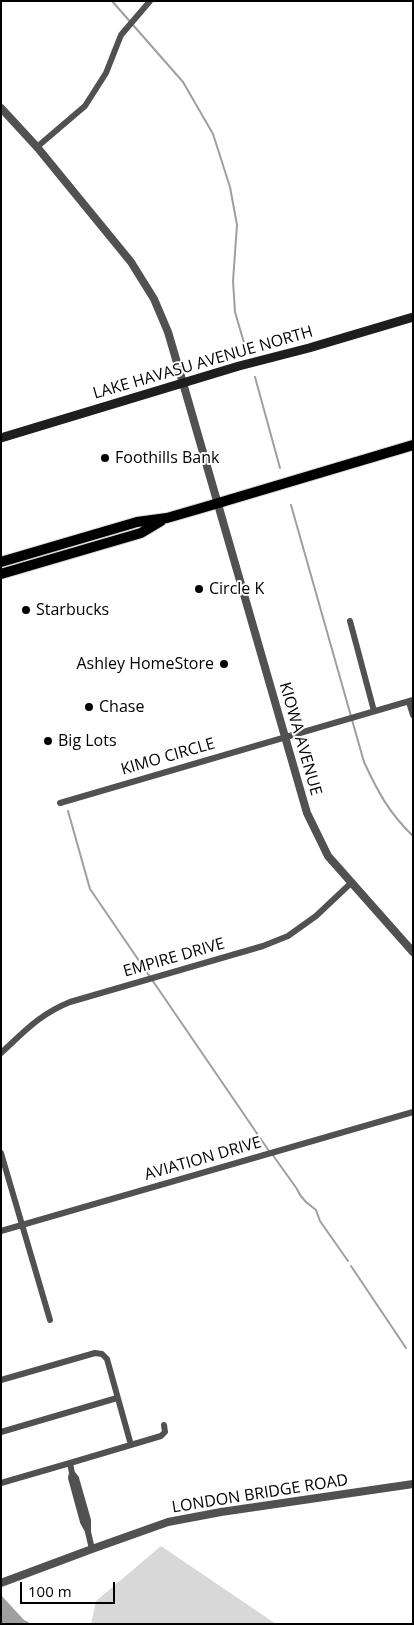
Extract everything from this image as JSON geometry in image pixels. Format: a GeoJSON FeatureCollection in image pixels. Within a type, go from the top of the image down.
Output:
{"type":"FeatureCollection","features":[{"type":"Feature","properties":{"kind":"highway"},"geometry":{"type":"LineString","coordinates":[[1,562],[137,522],[166,518],[218,504],[413,445]]}},
{"type":"Feature","properties":{"kind":"highway"},"geometry":{"type":"LineString","coordinates":[[1,574],[141,533],[166,518]]}},
{"type":"Feature","properties":{"kind":"main road","name":"LAKE HAVASU AVENUE NORTH"},"geometry":{"type":"LineString","coordinates":[[1,438],[413,317]]}},
{"type":"Feature","properties":{"kind":"street"},"geometry":{"type":"LineString","coordinates":[[37,147],[85,106],[106,73],[121,35],[150,1]]}},
{"type":"Feature","properties":{"kind":"street","name":"KIOWA AVENUE"},"geometry":{"type":"LineString","coordinates":[[1,108],[37,147],[130,262],[154,299],[168,332],[307,813],[328,856],[413,952]]}},
{"type":"Feature","properties":{"kind":"street"},"geometry":{"type":"LineString","coordinates":[[350,621],[374,711]]}},
{"type":"Feature","properties":{"kind":"street"},"geometry":{"type":"LineString","coordinates":[[411,701],[413,715]]}},
{"type":"Feature","properties":{"kind":"street","name":"KIMO CIRCLE"},"geometry":{"type":"LineString","coordinates":[[60,803],[411,701]]}},
{"type":"Feature","properties":{"kind":"street","name":"EMPIRE DRIVE"},"geometry":{"type":"LineString","coordinates":[[1,1052],[36,1020],[51,1010],[70,1002],[263,946],[288,936],[316,916],[351,883]]}},
{"type":"Feature","properties":{"kind":"street","name":"AVIATION DRIVE"},"geometry":{"type":"LineString","coordinates":[[1,1231],[413,1112]]}},
{"type":"Feature","properties":{"kind":"street"},"geometry":{"type":"LineString","coordinates":[[1,1153],[50,1320]]}},
{"type":"Feature","properties":{"kind":"street"},"geometry":{"type":"LineString","coordinates":[[1,1380],[95,1353],[102,1354],[106,1359],[131,1444]]}},
{"type":"Feature","properties":{"kind":"street"},"geometry":{"type":"LineString","coordinates":[[1,1432],[118,1398]]}},
{"type":"Feature","properties":{"kind":"street"},"geometry":{"type":"LineString","coordinates":[[1,1483],[161,1436],[165,1432],[164,1425]]}},
{"type":"Feature","properties":{"kind":"street"},"geometry":{"type":"LineString","coordinates":[[70,1463],[71,1478],[92,1549]]}},
{"type":"Feature","properties":{"kind":"street","name":"LONDON BRIDGE ROAD"},"geometry":{"type":"LineString","coordinates":[[1,1583],[159,1525],[197,1516],[413,1484]]}},
{"type":"Feature","properties":{"kind":"shaded area"},"geometry":{"type":"Polygon","coordinates":[[[161,1546],[276,1624],[91,1624],[96,1601],[161,1546]]]}},
{"type":"Feature","properties":{"kind":"shaded area"},"geometry":{"type":"Polygon","coordinates":[[[1,1595],[24,1620],[32,1624],[1,1624],[1,1595]]]}},
{"type":"Feature","properties":{"kind":"waterway"},"geometry":{"type":"LineString","coordinates":[[112,1],[183,82],[213,134],[230,187],[237,225],[233,281],[235,312],[247,353]]}},
{"type":"Feature","properties":{"kind":"waterway"},"geometry":{"type":"LineString","coordinates":[[255,377],[280,468]]}},
{"type":"Feature","properties":{"kind":"waterway"},"geometry":{"type":"LineString","coordinates":[[291,505],[364,762],[385,802],[397,819],[413,836]]}},
{"type":"Feature","properties":{"kind":"waterway"},"geometry":{"type":"LineString","coordinates":[[68,811],[90,889],[269,1151]]}},
{"type":"Feature","properties":{"kind":"waterway"},"geometry":{"type":"LineString","coordinates":[[272,1154],[300,1195],[316,1210],[320,1221],[348,1261]]}},
{"type":"Feature","properties":{"kind":"waterway"},"geometry":{"type":"LineString","coordinates":[[351,1266],[406,1348]]}},
{"type":"Feature","properties":{"kind":"place","name":"Foothills Bank"},"geometry":{"type":"Point","coordinates":[105,458]}},
{"type":"Feature","properties":{"kind":"place","name":"Circle K"},"geometry":{"type":"Point","coordinates":[199,589]}},
{"type":"Feature","properties":{"kind":"place","name":"Starbucks"},"geometry":{"type":"Point","coordinates":[26,610]}},
{"type":"Feature","properties":{"kind":"place","name":"Ashley HomeStore"},"geometry":{"type":"Point","coordinates":[224,664]}},
{"type":"Feature","properties":{"kind":"place","name":"Chase"},"geometry":{"type":"Point","coordinates":[89,707]}},
{"type":"Feature","properties":{"kind":"place","name":"Big Lots"},"geometry":{"type":"Point","coordinates":[48,741]}}]}
